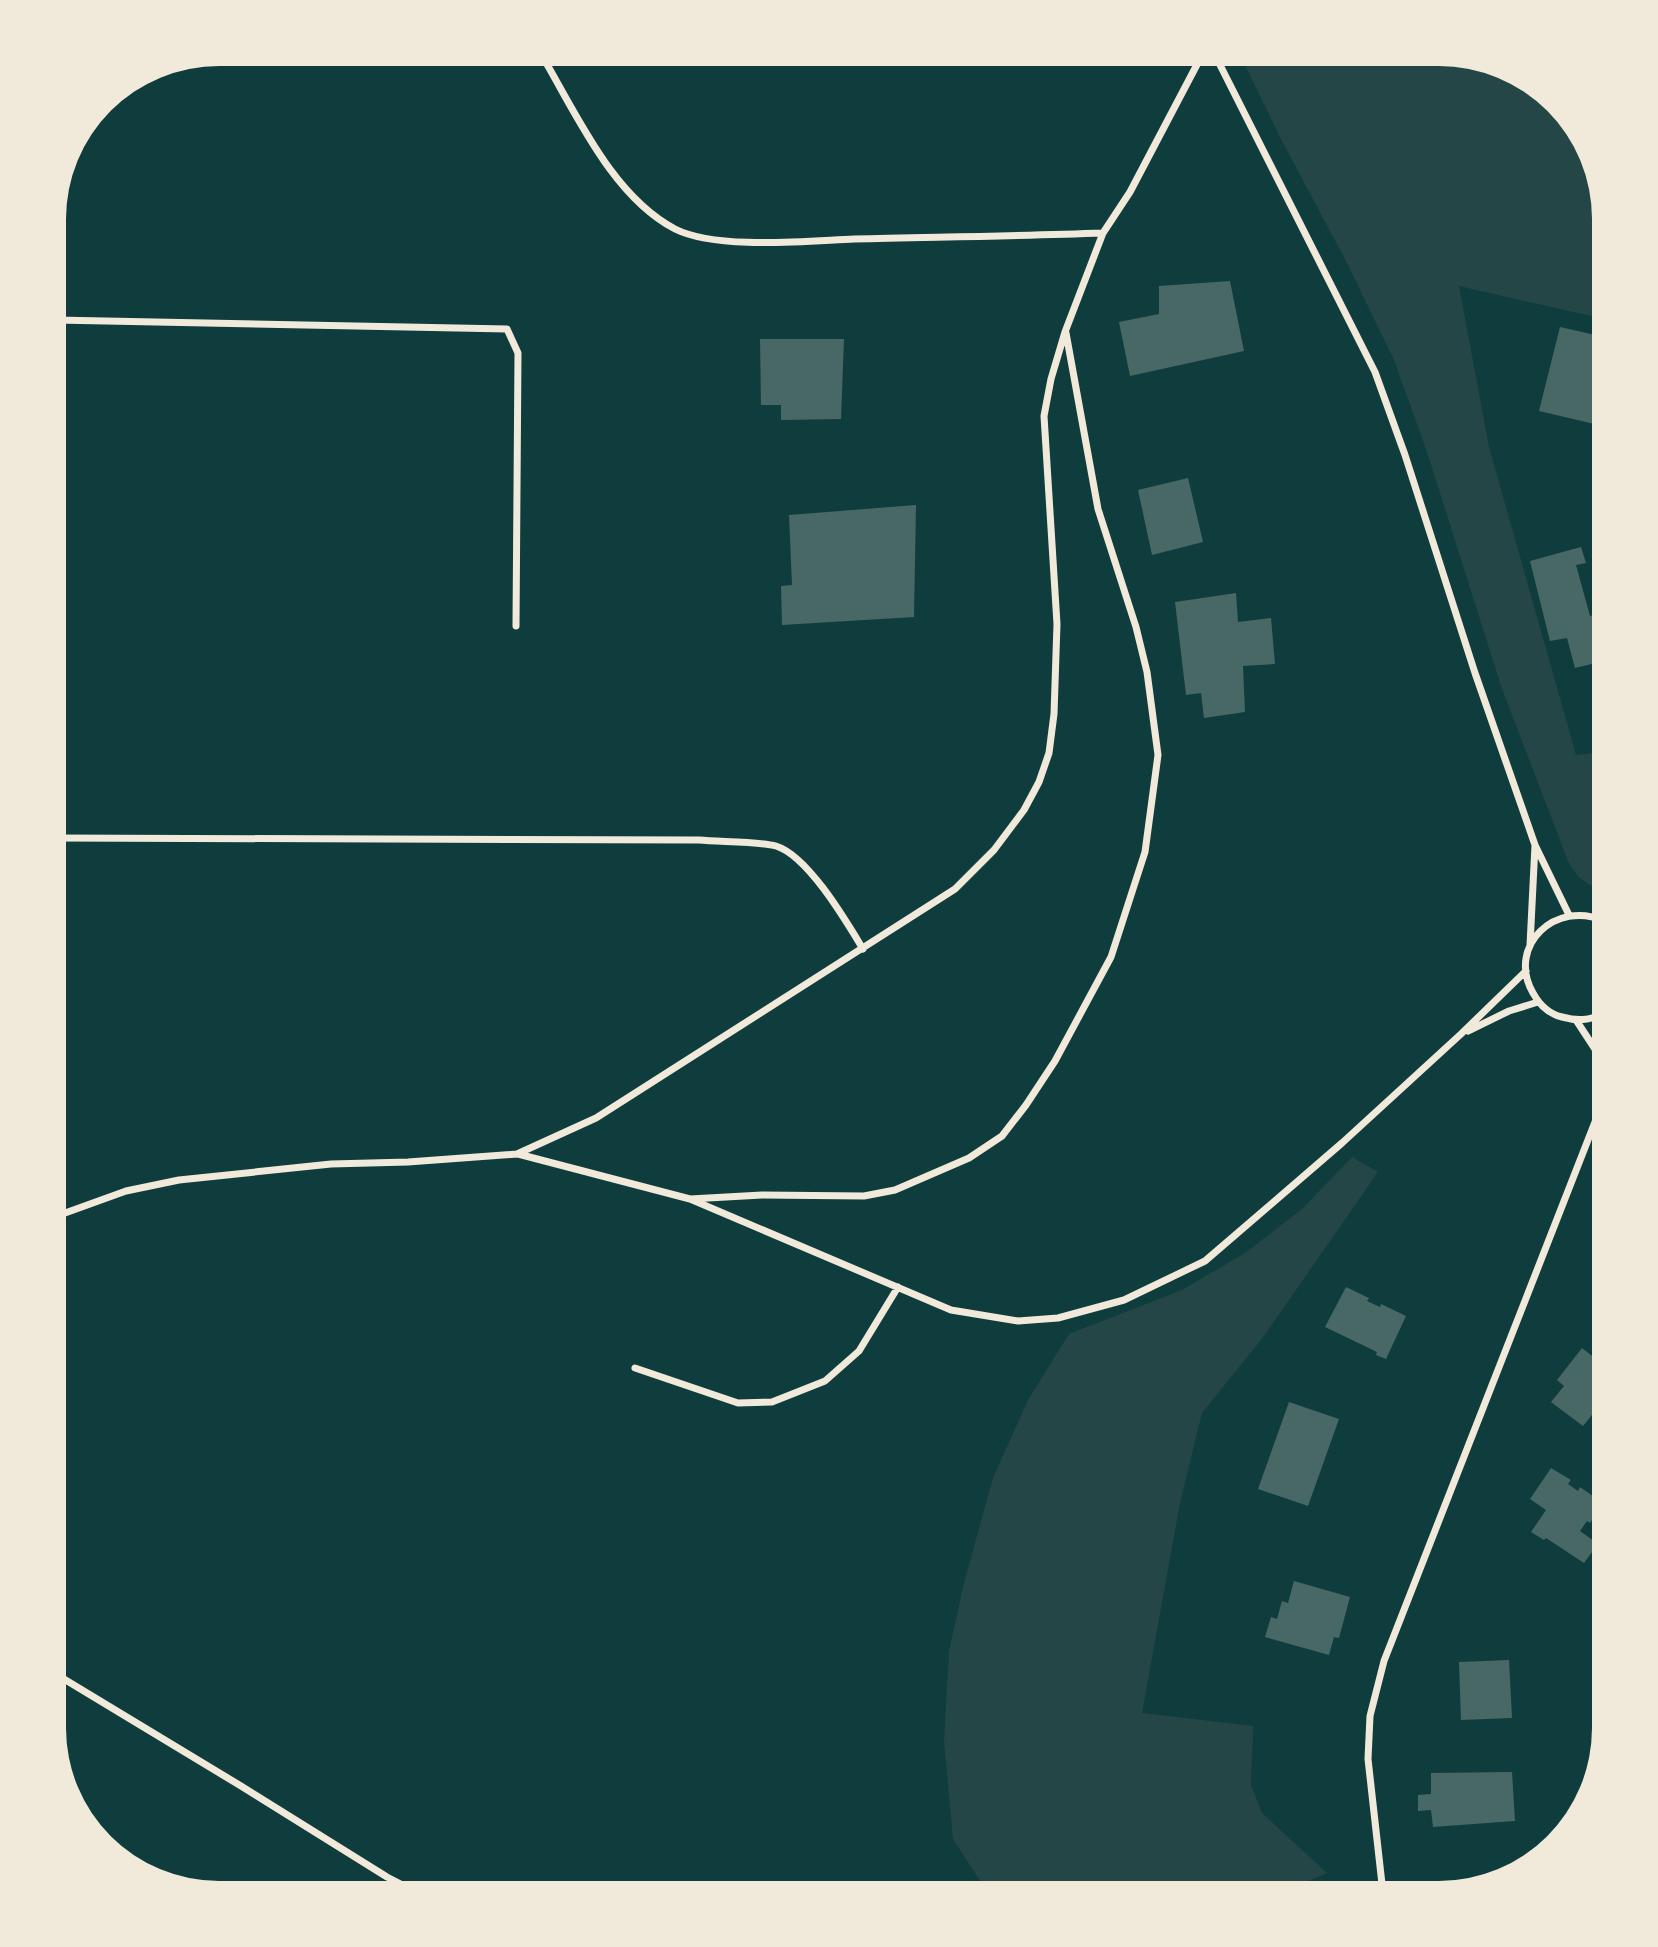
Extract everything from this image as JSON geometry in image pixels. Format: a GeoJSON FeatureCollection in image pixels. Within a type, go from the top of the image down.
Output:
{"type":"FeatureCollection","features":[{"type":"Feature","properties":{"kind":"street"},"geometry":{"type":"LineString","coordinates":[[548,66],[606,163],[646,207],[676,229],[715,240],[775,241],[1103,233]]}},
{"type":"Feature","properties":{"kind":"street"},"geometry":{"type":"LineString","coordinates":[[517,1154],[596,1118],[955,889],[979,867],[1024,810],[1039,782],[1049,754],[1054,714],[1057,624],[1044,416],[1051,379],[1065,332],[1103,233],[1130,192],[1196,67]]}},
{"type":"Feature","properties":{"kind":"street"},"geometry":{"type":"LineString","coordinates":[[1221,67],[1375,372],[1535,845],[1569,915]]}},
{"type":"Feature","properties":{"kind":"street"},"geometry":{"type":"LineString","coordinates":[[67,320],[507,329],[517,353],[516,626]]}},
{"type":"Feature","properties":{"kind":"street"},"geometry":{"type":"LineString","coordinates":[[690,1199],[762,1195],[864,1196],[895,1190],[969,1158],[1002,1136],[1026,1105],[1055,1061],[1111,957],[1145,852],[1158,755],[1147,672],[1136,627],[1098,509],[1065,332]]}},
{"type":"Feature","properties":{"kind":"street"},"geometry":{"type":"LineString","coordinates":[[67,838],[699,840],[777,846],[802,864],[835,902],[863,949]]}},
{"type":"Feature","properties":{"kind":"street"},"geometry":{"type":"LineString","coordinates":[[1535,845],[1530,946],[1525,971],[1528,984],[1538,1002],[1555,1016],[1576,1020],[1592,1018]]}},
{"type":"Feature","properties":{"kind":"street"},"geometry":{"type":"LineString","coordinates":[[1530,946],[1539,931],[1553,921],[1569,915],[1592,917]]}},
{"type":"Feature","properties":{"kind":"street"},"geometry":{"type":"LineString","coordinates":[[66,1213],[126,1191],[178,1180],[331,1164],[408,1162],[517,1154],[690,1199],[951,1310],[1018,1321],[1058,1318],[1124,1300],[1205,1261],[1322,1160],[1461,1034],[1525,971]]}},
{"type":"Feature","properties":{"kind":"street"},"geometry":{"type":"LineString","coordinates":[[1461,1034],[1538,1002]]}},
{"type":"Feature","properties":{"kind":"street"},"geometry":{"type":"LineString","coordinates":[[1576,1020],[1592,1044]]}},
{"type":"Feature","properties":{"kind":"street"},"geometry":{"type":"LineString","coordinates":[[1382,1881],[1367,1759],[1370,1716],[1384,1661],[1592,1124]]}},
{"type":"Feature","properties":{"kind":"street"},"geometry":{"type":"LineString","coordinates":[[635,1368],[738,1403],[772,1402],[825,1381],[859,1352],[898,1287]]}},
{"type":"Feature","properties":{"kind":"street"},"geometry":{"type":"LineString","coordinates":[[66,1680],[395,1881]]}},
{"type":"Feature","properties":{"kind":"shaded area"},"geometry":{"type":"Polygon","coordinates":[[[1246,67],[1449,67],[1478,72],[1506,82],[1532,98],[1560,126],[1576,152],[1589,189],[1592,219],[1592,316],[1459,286],[1489,447],[1576,755],[1592,753],[1592,885],[1578,876],[1568,861],[1502,689],[1427,452],[1394,360],[1346,261],[1246,67]]]}},
{"type":"Feature","properties":{"kind":"shaded area"},"geometry":{"type":"Polygon","coordinates":[[[1352,1157],[1378,1172],[1264,1336],[1202,1413],[1180,1503],[1142,1713],[1253,1726],[1251,1785],[1262,1813],[1327,1873],[1309,1881],[980,1881],[953,1839],[944,1741],[949,1651],[964,1583],[993,1478],[1028,1400],[1069,1334],[1182,1290],[1245,1253],[1302,1209],[1352,1157]]]}},
{"type":"Feature","properties":{"kind":"building"},"geometry":{"type":"Polygon","coordinates":[[[1230,281],[1244,351],[1130,376],[1119,322],[1159,314],[1159,286],[1230,281]]]}},
{"type":"Feature","properties":{"kind":"building"},"geometry":{"type":"Polygon","coordinates":[[[1560,327],[1592,334],[1592,423],[1539,411],[1560,327]]]}},
{"type":"Feature","properties":{"kind":"building"},"geometry":{"type":"Polygon","coordinates":[[[760,339],[844,339],[841,419],[781,420],[781,405],[761,405],[760,339]]]}},
{"type":"Feature","properties":{"kind":"building"},"geometry":{"type":"Polygon","coordinates":[[[1188,478],[1203,542],[1152,555],[1138,490],[1188,478]]]}},
{"type":"Feature","properties":{"kind":"building"},"geometry":{"type":"Polygon","coordinates":[[[916,505],[914,617],[782,625],[781,586],[792,585],[789,515],[916,505]]]}},
{"type":"Feature","properties":{"kind":"building"},"geometry":{"type":"Polygon","coordinates":[[[1581,547],[1586,563],[1576,565],[1592,615],[1592,664],[1575,668],[1567,638],[1550,641],[1530,561],[1581,547]]]}},
{"type":"Feature","properties":{"kind":"building"},"geometry":{"type":"Polygon","coordinates":[[[1236,593],[1238,622],[1271,618],[1275,664],[1243,666],[1245,712],[1204,718],[1201,693],[1186,695],[1175,602],[1236,593]]]}},
{"type":"Feature","properties":{"kind":"building"},"geometry":{"type":"Polygon","coordinates":[[[1346,1287],[1369,1298],[1367,1301],[1380,1307],[1381,1304],[1406,1316],[1386,1359],[1325,1327],[1346,1287]]]}},
{"type":"Feature","properties":{"kind":"building"},"geometry":{"type":"Polygon","coordinates":[[[1582,1348],[1592,1356],[1592,1415],[1583,1426],[1551,1402],[1564,1386],[1557,1380],[1582,1348]]]}},
{"type":"Feature","properties":{"kind":"building"},"geometry":{"type":"Polygon","coordinates":[[[1289,1402],[1339,1419],[1308,1506],[1258,1489],[1289,1402]]]}},
{"type":"Feature","properties":{"kind":"building"},"geometry":{"type":"Polygon","coordinates":[[[1551,1468],[1571,1480],[1568,1484],[1578,1491],[1580,1487],[1592,1495],[1592,1520],[1590,1523],[1587,1521],[1580,1531],[1592,1540],[1592,1552],[1584,1563],[1546,1538],[1544,1540],[1531,1532],[1546,1510],[1530,1499],[1551,1468]]]}},
{"type":"Feature","properties":{"kind":"building"},"geometry":{"type":"Polygon","coordinates":[[[1294,1581],[1350,1597],[1339,1638],[1334,1637],[1329,1655],[1265,1637],[1271,1617],[1277,1619],[1282,1601],[1288,1603],[1294,1581]]]}},
{"type":"Feature","properties":{"kind":"building"},"geometry":{"type":"Polygon","coordinates":[[[1509,1660],[1512,1718],[1461,1720],[1459,1662],[1509,1660]]]}},
{"type":"Feature","properties":{"kind":"building"},"geometry":{"type":"Polygon","coordinates":[[[1512,1772],[1515,1821],[1433,1827],[1431,1810],[1418,1811],[1418,1795],[1431,1794],[1431,1773],[1512,1772]]]}}]}
